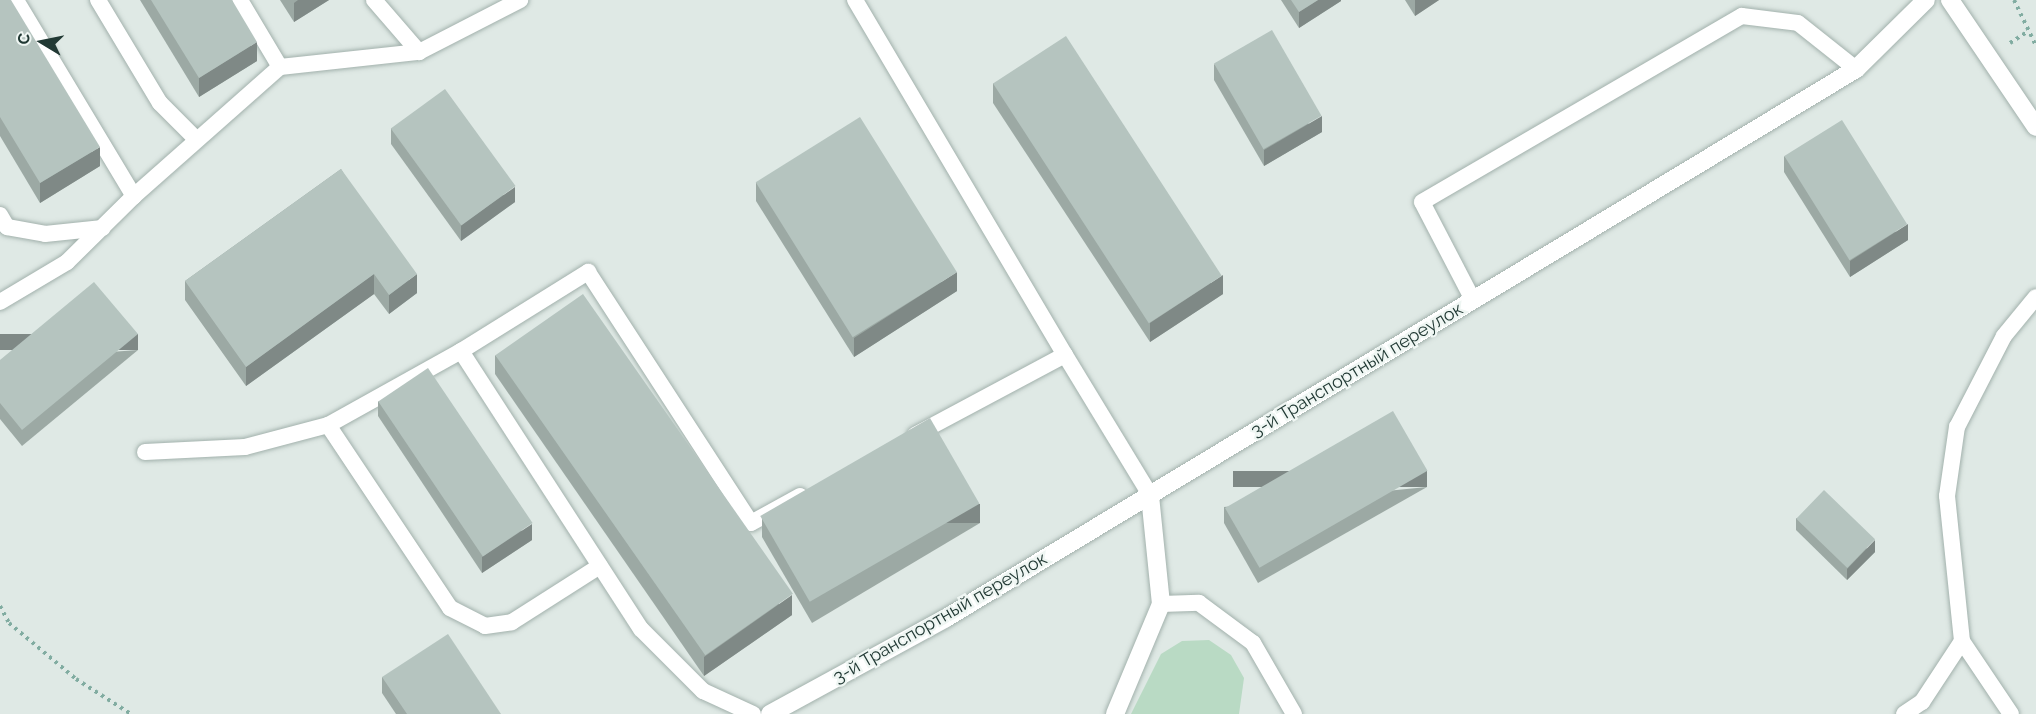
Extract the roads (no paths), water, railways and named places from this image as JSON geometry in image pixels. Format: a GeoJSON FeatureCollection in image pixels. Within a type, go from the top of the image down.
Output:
{"type":"FeatureCollection","features":[{"type":"Feature","properties":{"kind":"street","name":"3-й Транспортный переулок"},"geometry":{"type":"LineString","coordinates":[[770,714],[946,618],[1856,69],[1926,0]]}},
{"type":"Feature","properties":{"kind":"street"},"geometry":{"type":"LineString","coordinates":[[1950,0],[2036,127]]}},
{"type":"Feature","properties":{"kind":"street"},"geometry":{"type":"LineString","coordinates":[[1115,714],[1161,604],[1150,495]]}},
{"type":"Feature","properties":{"kind":"lane"},"geometry":{"type":"LineString","coordinates":[[16,0],[134,196]]}},
{"type":"Feature","properties":{"kind":"lane"},"geometry":{"type":"LineString","coordinates":[[98,0],[160,103],[196,140]]}},
{"type":"Feature","properties":{"kind":"lane"},"geometry":{"type":"LineString","coordinates":[[240,0],[280,67]]}},
{"type":"Feature","properties":{"kind":"lane"},"geometry":{"type":"LineString","coordinates":[[374,0],[419,52]]}},
{"type":"Feature","properties":{"kind":"lane"},"geometry":{"type":"LineString","coordinates":[[0,302],[67,262],[134,196],[280,67],[419,52],[520,0]]}},
{"type":"Feature","properties":{"kind":"lane"},"geometry":{"type":"LineString","coordinates":[[855,0],[1150,495]]}},
{"type":"Feature","properties":{"kind":"lane"},"geometry":{"type":"LineString","coordinates":[[1473,300],[1422,202],[1742,16],[1798,23],[1856,69]]}},
{"type":"Feature","properties":{"kind":"lane"},"geometry":{"type":"LineString","coordinates":[[0,215],[7,227],[45,234],[103,228]]}},
{"type":"Feature","properties":{"kind":"lane"},"geometry":{"type":"LineString","coordinates":[[145,452],[245,447],[328,425],[461,351],[588,272],[751,523],[814,489]]}},
{"type":"Feature","properties":{"kind":"lane"},"geometry":{"type":"LineString","coordinates":[[2011,714],[1962,641],[1947,496],[1957,427],[2004,336],[2036,297]]}},
{"type":"Feature","properties":{"kind":"lane"},"geometry":{"type":"LineString","coordinates":[[461,351],[641,629],[703,691],[753,714]]}},
{"type":"Feature","properties":{"kind":"lane"},"geometry":{"type":"LineString","coordinates":[[897,444],[1065,355]]}},
{"type":"Feature","properties":{"kind":"lane"},"geometry":{"type":"LineString","coordinates":[[328,425],[450,608],[485,626],[512,622],[600,566]]}},
{"type":"Feature","properties":{"kind":"lane"},"geometry":{"type":"LineString","coordinates":[[1161,604],[1199,603],[1253,643],[1294,714]]}},
{"type":"Feature","properties":{"kind":"lane"},"geometry":{"type":"LineString","coordinates":[[1904,714],[1922,702],[1962,641]]}}]}
